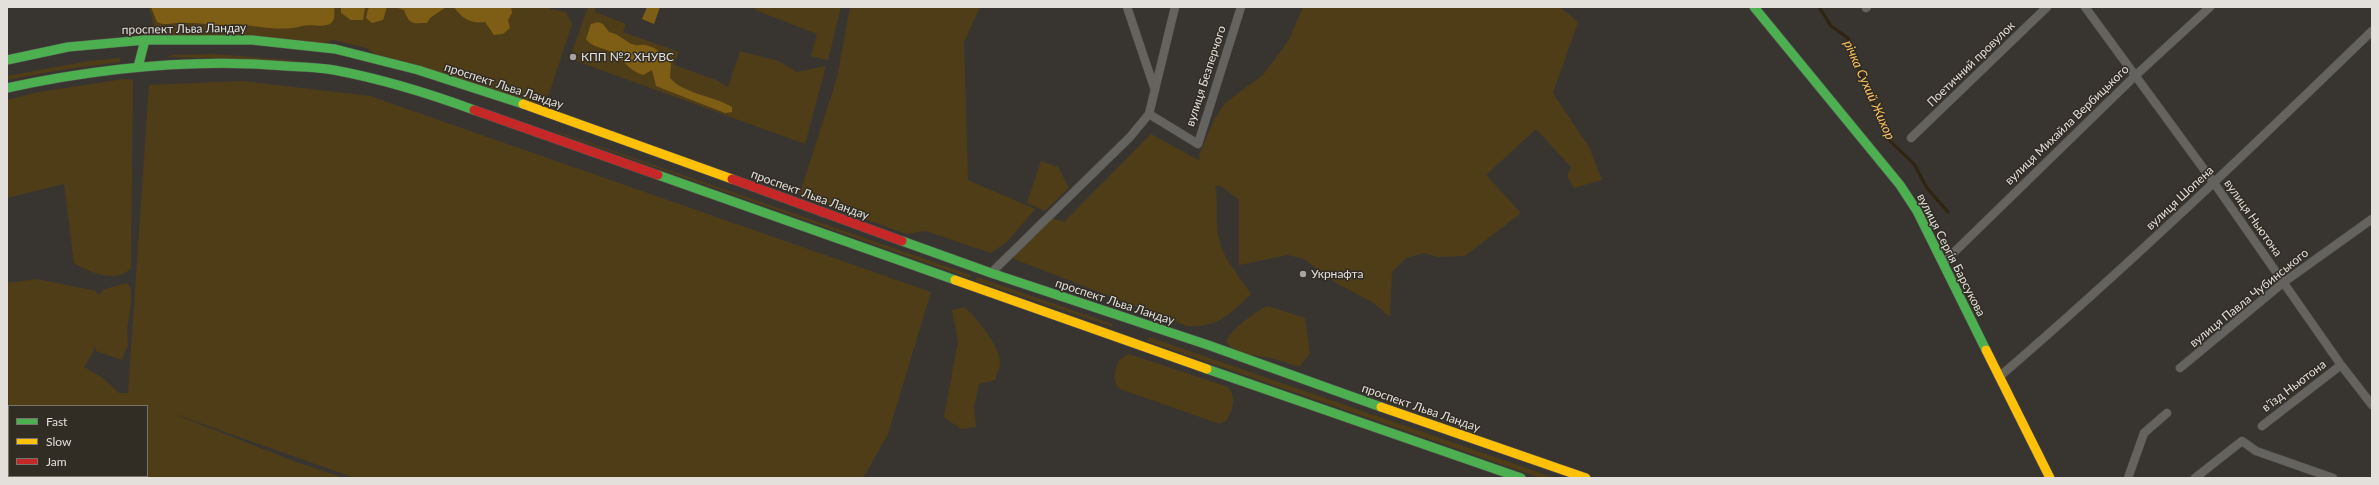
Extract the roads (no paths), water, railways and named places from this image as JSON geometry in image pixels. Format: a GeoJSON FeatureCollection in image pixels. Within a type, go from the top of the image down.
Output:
{"type":"FeatureCollection","features":[{"type":"Feature","properties":{"kind":"main road","name":"вулиця Сергія Барсукова"},"geometry":{"type":"LineString","coordinates":[[1754,7],[1900,185],[1917,211],[2050,478]]}},
{"type":"Feature","properties":{"kind":"main road","name":"проспект Льва Ландау"},"geometry":{"type":"LineString","coordinates":[[7,60],[68,47],[145,40],[252,40],[335,49],[418,70],[539,109],[991,273],[1143,336],[1522,478]]}},
{"type":"Feature","properties":{"kind":"main road"},"geometry":{"type":"LineString","coordinates":[[138,67],[145,40]]}},
{"type":"Feature","properties":{"kind":"main road","name":"проспект Льва Ландау"},"geometry":{"type":"LineString","coordinates":[[7,88],[72,74],[138,67],[252,63],[333,70],[413,88],[1143,336],[1586,478]]}},
{"type":"Feature","properties":{"kind":"street"},"geometry":{"type":"LineString","coordinates":[[1127,7],[1155,90]]}},
{"type":"Feature","properties":{"kind":"street"},"geometry":{"type":"LineString","coordinates":[[991,273],[1100,168],[1133,134],[1149,114],[1175,7]]}},
{"type":"Feature","properties":{"kind":"street","name":"вулиця Безперчого"},"geometry":{"type":"LineString","coordinates":[[1149,114],[1198,144],[1241,7]]}},
{"type":"Feature","properties":{"kind":"street","name":"Поетичний провулок"},"geometry":{"type":"LineString","coordinates":[[1910,138],[2047,7]]}},
{"type":"Feature","properties":{"kind":"street","name":"вулиця Ньютона"},"geometry":{"type":"LineString","coordinates":[[2085,7],[2214,183],[2341,365],[2372,405]]}},
{"type":"Feature","properties":{"kind":"street","name":"вулиця Михайла Вербицького"},"geometry":{"type":"LineString","coordinates":[[1943,263],[2136,75],[2210,7]]}},
{"type":"Feature","properties":{"kind":"street","name":"вулиця Шопена"},"geometry":{"type":"LineString","coordinates":[[1999,376],[2056,328],[2214,183],[2372,31]]}},
{"type":"Feature","properties":{"kind":"street","name":"вулиця Павла Чубинського"},"geometry":{"type":"LineString","coordinates":[[2180,368],[2284,282],[2372,219]]}},
{"type":"Feature","properties":{"kind":"street","name":"в’їзд Ньютона"},"geometry":{"type":"LineString","coordinates":[[2262,426],[2341,365]]}},
{"type":"Feature","properties":{"kind":"street"},"geometry":{"type":"LineString","coordinates":[[2128,478],[2144,432],[2167,413]]}},
{"type":"Feature","properties":{"kind":"street"},"geometry":{"type":"LineString","coordinates":[[2195,478],[2242,441],[2256,451],[2333,478]]}},
{"type":"Feature","properties":{"kind":"waterway","name":"річка Сухий Жихор"},"geometry":{"type":"LineString","coordinates":[[1819,7],[1831,26],[1848,38],[1869,94],[1890,141],[1914,164],[1927,188],[1948,212]]}},
{"type":"Feature","properties":{"kind":"place","name":"КПП №2 ХНУВС"},"geometry":{"type":"Point","coordinates":[573,57]}},
{"type":"Feature","properties":{"kind":"place","name":"Укрнафта"},"geometry":{"type":"Point","coordinates":[1303,274]}}]}
